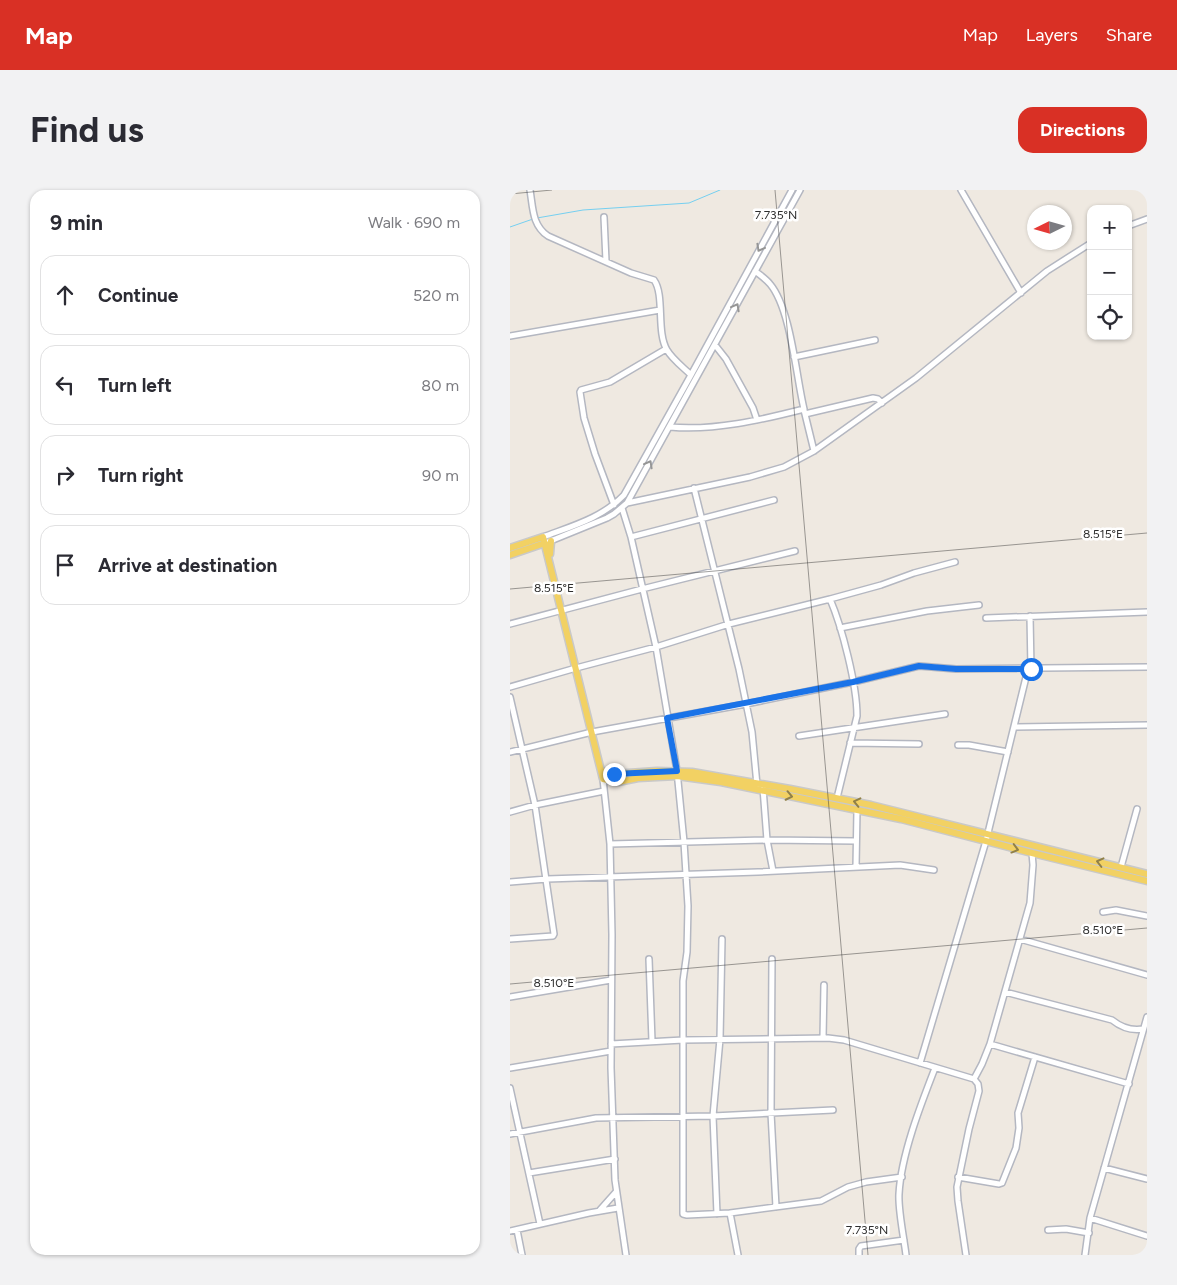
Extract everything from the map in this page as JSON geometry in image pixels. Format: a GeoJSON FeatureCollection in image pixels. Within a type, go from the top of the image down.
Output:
{"type":"FeatureCollection","features":[{"type":"Feature","properties":{"kind":"main road"},"geometry":{"type":"LineString","coordinates":[[510,555],[537,546],[546,540]]}},
{"type":"Feature","properties":{"kind":"main road"},"geometry":{"type":"LineString","coordinates":[[510,548],[546,540]]}},
{"type":"Feature","properties":{"kind":"main road"},"geometry":{"type":"LineString","coordinates":[[546,540],[603,779],[618,782],[677,773]]}},
{"type":"Feature","properties":{"kind":"main road"},"geometry":{"type":"LineString","coordinates":[[537,546],[549,558]]}},
{"type":"Feature","properties":{"kind":"main road"},"geometry":{"type":"LineString","coordinates":[[601,771],[614,774],[692,772],[1147,874]]}},
{"type":"Feature","properties":{"kind":"main road"},"geometry":{"type":"LineString","coordinates":[[760,787],[837,798],[987,838],[1032,854],[1147,881]]}},
{"type":"Feature","properties":{"kind":"street"},"geometry":{"type":"LineString","coordinates":[[530,190],[535,220],[541,231],[548,236],[631,273],[654,280],[658,290],[666,349],[692,375]]}},
{"type":"Feature","properties":{"kind":"street"},"geometry":{"type":"LineString","coordinates":[[546,540],[590,520],[614,505],[632,483],[792,190]]}},
{"type":"Feature","properties":{"kind":"street"},"geometry":{"type":"LineString","coordinates":[[546,540],[590,526],[614,514],[627,503],[800,190]]}},
{"type":"Feature","properties":{"kind":"street"},"geometry":{"type":"LineString","coordinates":[[962,190],[1021,293]]}},
{"type":"Feature","properties":{"kind":"street"},"geometry":{"type":"LineString","coordinates":[[604,217],[606,261]]}},
{"type":"Feature","properties":{"kind":"street"},"geometry":{"type":"LineString","coordinates":[[1132,225],[1147,219]]}},
{"type":"Feature","properties":{"kind":"street"},"geometry":{"type":"LineString","coordinates":[[627,503],[770,472],[814,451],[882,403],[1047,271],[1087,245]]}},
{"type":"Feature","properties":{"kind":"street"},"geometry":{"type":"LineString","coordinates":[[755,271],[770,284],[777,296],[790,338],[814,451]]}},
{"type":"Feature","properties":{"kind":"street"},"geometry":{"type":"LineString","coordinates":[[510,336],[660,310]]}},
{"type":"Feature","properties":{"kind":"street"},"geometry":{"type":"LineString","coordinates":[[794,357],[875,340]]}},
{"type":"Feature","properties":{"kind":"street"},"geometry":{"type":"LineString","coordinates":[[715,345],[726,359],[753,408],[757,420]]}},
{"type":"Feature","properties":{"kind":"street"},"geometry":{"type":"LineString","coordinates":[[614,505],[594,454],[584,418],[580,392],[581,390],[610,382],[666,349]]}},
{"type":"Feature","properties":{"kind":"street"},"geometry":{"type":"LineString","coordinates":[[670,427],[725,426],[873,398],[878,399],[882,403]]}},
{"type":"Feature","properties":{"kind":"street"},"geometry":{"type":"LineString","coordinates":[[694,488],[713,571],[729,624],[746,704],[773,871]]}},
{"type":"Feature","properties":{"kind":"street"},"geometry":{"type":"LineString","coordinates":[[631,537],[774,500]]}},
{"type":"Feature","properties":{"kind":"street"},"geometry":{"type":"LineString","coordinates":[[622,508],[631,537],[656,647],[677,773],[684,842],[688,931],[683,982],[682,1212],[686,1215],[730,1213],[821,1201],[866,1182],[902,1177]]}},
{"type":"Feature","properties":{"kind":"street"},"geometry":{"type":"LineString","coordinates":[[510,624],[794,550]]}},
{"type":"Feature","properties":{"kind":"street"},"geometry":{"type":"LineString","coordinates":[[510,687],[656,647],[729,624],[881,585],[914,573],[955,562]]}},
{"type":"Feature","properties":{"kind":"street"},"geometry":{"type":"LineString","coordinates":[[830,599],[840,628],[857,706],[854,727],[837,798]]}},
{"type":"Feature","properties":{"kind":"street"},"geometry":{"type":"LineString","coordinates":[[840,628],[927,611],[979,605]]}},
{"type":"Feature","properties":{"kind":"street"},"geometry":{"type":"LineString","coordinates":[[986,618],[1147,612]]}},
{"type":"Feature","properties":{"kind":"street"},"geometry":{"type":"LineString","coordinates":[[920,1063],[987,838],[1030,669],[1030,616]]}},
{"type":"Feature","properties":{"kind":"street"},"geometry":{"type":"LineString","coordinates":[[510,752],[592,732],[746,704],[919,666],[956,669],[1147,667]]}},
{"type":"Feature","properties":{"kind":"street"},"geometry":{"type":"LineString","coordinates":[[510,697],[535,805],[554,936],[510,939]]}},
{"type":"Feature","properties":{"kind":"street"},"geometry":{"type":"LineString","coordinates":[[799,736],[945,714]]}},
{"type":"Feature","properties":{"kind":"street"},"geometry":{"type":"LineString","coordinates":[[1014,727],[1147,725]]}},
{"type":"Feature","properties":{"kind":"street"},"geometry":{"type":"LineString","coordinates":[[850,743],[919,744]]}},
{"type":"Feature","properties":{"kind":"street"},"geometry":{"type":"LineString","coordinates":[[958,745],[969,745],[1008,752]]}},
{"type":"Feature","properties":{"kind":"street"},"geometry":{"type":"LineString","coordinates":[[603,779],[610,844],[611,1051],[616,1192],[626,1255]]}},
{"type":"Feature","properties":{"kind":"street"},"geometry":{"type":"LineString","coordinates":[[510,812],[604,791]]}},
{"type":"Feature","properties":{"kind":"street"},"geometry":{"type":"LineString","coordinates":[[1121,867],[1136,809]]}},
{"type":"Feature","properties":{"kind":"street"},"geometry":{"type":"LineString","coordinates":[[856,867],[857,810]]}},
{"type":"Feature","properties":{"kind":"street"},"geometry":{"type":"LineString","coordinates":[[610,844],[767,840],[856,841]]}},
{"type":"Feature","properties":{"kind":"street"},"geometry":{"type":"LineString","coordinates":[[974,1078],[990,1044],[1032,893],[1032,854]]}},
{"type":"Feature","properties":{"kind":"street"},"geometry":{"type":"LineString","coordinates":[[510,882],[900,865],[934,870]]}},
{"type":"Feature","properties":{"kind":"street"},"geometry":{"type":"LineString","coordinates":[[1103,912],[1116,910],[1147,916]]}},
{"type":"Feature","properties":{"kind":"street"},"geometry":{"type":"LineString","coordinates":[[717,1214],[714,1116],[720,1039],[722,939]]}},
{"type":"Feature","properties":{"kind":"street"},"geometry":{"type":"LineString","coordinates":[[1020,939],[1147,975]]}},
{"type":"Feature","properties":{"kind":"street"},"geometry":{"type":"LineString","coordinates":[[649,959],[652,1041]]}},
{"type":"Feature","properties":{"kind":"street"},"geometry":{"type":"LineString","coordinates":[[772,959],[771,1113],[776,1207]]}},
{"type":"Feature","properties":{"kind":"street"},"geometry":{"type":"LineString","coordinates":[[510,997],[611,980]]}},
{"type":"Feature","properties":{"kind":"street"},"geometry":{"type":"LineString","coordinates":[[823,1038],[824,985]]}},
{"type":"Feature","properties":{"kind":"street"},"geometry":{"type":"LineString","coordinates":[[1005,992],[1112,1020],[1118,1025],[1131,1030],[1144,1031]]}},
{"type":"Feature","properties":{"kind":"street"},"geometry":{"type":"LineString","coordinates":[[1085,1255],[1090,1218],[1147,1017]]}},
{"type":"Feature","properties":{"kind":"street"},"geometry":{"type":"LineString","coordinates":[[611,1044],[683,1040],[823,1038],[844,1040],[974,1078],[978,1084],[979,1091],[958,1177],[958,1202],[966,1255]]}},
{"type":"Feature","properties":{"kind":"street"},"geometry":{"type":"LineString","coordinates":[[990,1044],[1129,1084]]}},
{"type":"Feature","properties":{"kind":"street"},"geometry":{"type":"LineString","coordinates":[[510,1068],[611,1051]]}},
{"type":"Feature","properties":{"kind":"street"},"geometry":{"type":"LineString","coordinates":[[958,1177],[1002,1183],[1016,1148],[1019,1128],[1018,1114],[1035,1058]]}},
{"type":"Feature","properties":{"kind":"street"},"geometry":{"type":"LineString","coordinates":[[906,1255],[899,1196],[918,1114],[935,1068]]}},
{"type":"Feature","properties":{"kind":"street"},"geometry":{"type":"LineString","coordinates":[[510,1088],[540,1224]]}},
{"type":"Feature","properties":{"kind":"street"},"geometry":{"type":"LineString","coordinates":[[510,1134],[573,1122],[613,1117],[714,1116],[833,1110]]}},
{"type":"Feature","properties":{"kind":"street"},"geometry":{"type":"LineString","coordinates":[[529,1173],[615,1159]]}},
{"type":"Feature","properties":{"kind":"street"},"geometry":{"type":"LineString","coordinates":[[1104,1168],[1147,1179]]}},
{"type":"Feature","properties":{"kind":"street"},"geometry":{"type":"LineString","coordinates":[[600,1210],[616,1192]]}},
{"type":"Feature","properties":{"kind":"street"},"geometry":{"type":"LineString","coordinates":[[510,1231],[600,1210],[618,1208]]}},
{"type":"Feature","properties":{"kind":"street"},"geometry":{"type":"LineString","coordinates":[[730,1213],[738,1255]]}},
{"type":"Feature","properties":{"kind":"street"},"geometry":{"type":"LineString","coordinates":[[1090,1218],[1147,1236]]}},
{"type":"Feature","properties":{"kind":"street"},"geometry":{"type":"LineString","coordinates":[[1048,1230],[1066,1229],[1089,1233]]}},
{"type":"Feature","properties":{"kind":"street"},"geometry":{"type":"LineString","coordinates":[[517,1230],[522,1255]]}},
{"type":"Feature","properties":{"kind":"street"},"geometry":{"type":"LineString","coordinates":[[859,1255],[861,1246],[904,1240]]}},
{"type":"Feature","properties":{"kind":"waterway"},"geometry":{"type":"LineString","coordinates":[[537,218],[583,210],[689,203],[720,190]]}},
{"type":"Feature","properties":{"kind":"waterway"},"geometry":{"type":"LineString","coordinates":[[510,227],[533,219]]}},
{"type":"Feature","properties":{"kind":"route"},"geometry":{"type":"LineString","coordinates":[[614,774],[677,771],[667,718],[853,682],[919,666],[956,669],[1031,669]]}}]}
